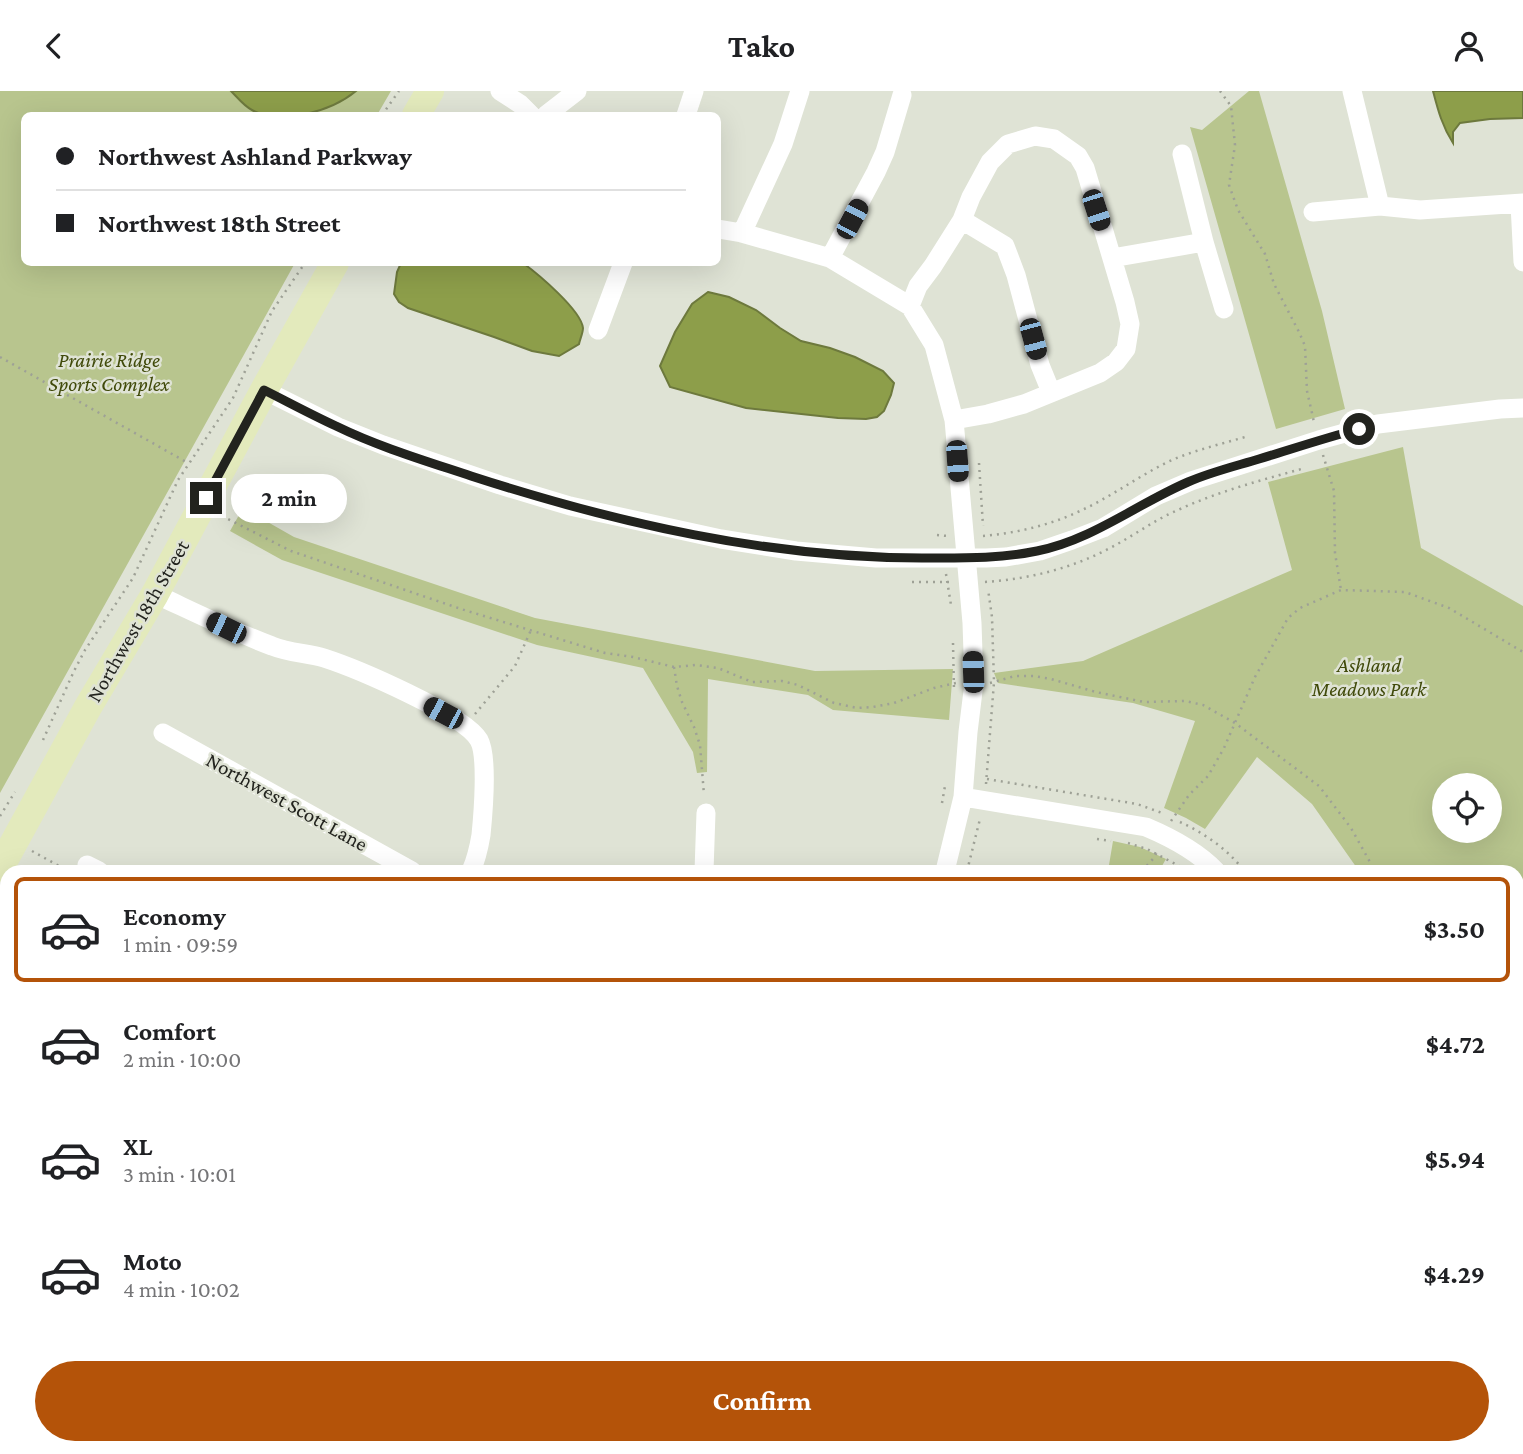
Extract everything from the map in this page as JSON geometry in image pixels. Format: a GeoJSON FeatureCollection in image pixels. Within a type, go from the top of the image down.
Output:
{"type":"FeatureCollection","features":[{"type":"Feature","properties":{"kind":"main road"},"geometry":{"type":"LineString","coordinates":[[418,112],[430,91]]}},
{"type":"Feature","properties":{"kind":"main road","name":"Northwest 18th Street"},"geometry":{"type":"LineString","coordinates":[[4,860],[88,707],[155,594],[333,266]]}},
{"type":"Feature","properties":{"kind":"street"},"geometry":{"type":"LineString","coordinates":[[500,91],[528,112]]}},
{"type":"Feature","properties":{"kind":"street"},"geometry":{"type":"LineString","coordinates":[[550,112],[577,91]]}},
{"type":"Feature","properties":{"kind":"street"},"geometry":{"type":"LineString","coordinates":[[687,112],[694,91]]}},
{"type":"Feature","properties":{"kind":"street"},"geometry":{"type":"LineString","coordinates":[[742,233],[783,144],[800,91]]}},
{"type":"Feature","properties":{"kind":"street"},"geometry":{"type":"LineString","coordinates":[[1352,91],[1380,206]]}},
{"type":"Feature","properties":{"kind":"street"},"geometry":{"type":"LineString","coordinates":[[830,258],[885,152],[902,96]]}},
{"type":"Feature","properties":{"kind":"street"},"geometry":{"type":"LineString","coordinates":[[910,306],[918,286],[962,220],[990,162],[1008,144],[1035,136],[1054,139],[1078,156],[1085,168],[1130,324],[1126,349],[1116,362],[1100,373],[1024,404],[954,420]]}},
{"type":"Feature","properties":{"kind":"street"},"geometry":{"type":"LineString","coordinates":[[1182,154],[1224,309]]}},
{"type":"Feature","properties":{"kind":"street"},"geometry":{"type":"LineString","coordinates":[[1313,212],[1380,206],[1420,209],[1521,203],[1523,262]]}},
{"type":"Feature","properties":{"kind":"street"},"geometry":{"type":"LineString","coordinates":[[962,220],[1005,246],[1016,275],[1040,365],[1051,392]]}},
{"type":"Feature","properties":{"kind":"street"},"geometry":{"type":"LineString","coordinates":[[721,230],[830,258],[910,306],[934,345],[954,420],[972,623],[974,683],[963,797],[946,865]]}},
{"type":"Feature","properties":{"kind":"street"},"geometry":{"type":"LineString","coordinates":[[1112,258],[1204,242]]}},
{"type":"Feature","properties":{"kind":"street"},"geometry":{"type":"LineString","coordinates":[[598,330],[622,266]]}},
{"type":"Feature","properties":{"kind":"street"},"geometry":{"type":"LineString","coordinates":[[264,390],[338,427],[383,445],[500,485],[582,509],[682,532],[796,551],[876,558],[1006,557],[1040,551],[1103,527],[1156,496],[1191,481],[1319,440],[1378,424],[1523,408]]}},
{"type":"Feature","properties":{"kind":"street"},"geometry":{"type":"LineString","coordinates":[[155,594],[226,628],[276,648],[321,657],[355,669],[465,726],[478,739],[485,762],[481,837],[473,865]]}},
{"type":"Feature","properties":{"kind":"street","name":"Northwest Scott Lane"},"geometry":{"type":"LineString","coordinates":[[163,733],[401,865]]}},
{"type":"Feature","properties":{"kind":"street"},"geometry":{"type":"LineString","coordinates":[[963,797],[1146,827],[1166,836],[1210,865]]}},
{"type":"Feature","properties":{"kind":"street"},"geometry":{"type":"LineString","coordinates":[[704,865],[706,813]]}},
{"type":"Feature","properties":{"kind":"path"},"geometry":{"type":"LineString","coordinates":[[384,112],[399,91]]}},
{"type":"Feature","properties":{"kind":"path"},"geometry":{"type":"LineString","coordinates":[[1220,91],[1231,106],[1235,145],[1228,185],[1238,210],[1265,254],[1275,283],[1304,346],[1307,391],[1334,491],[1335,553],[1341,590]]}},
{"type":"Feature","properties":{"kind":"path"},"geometry":{"type":"LineString","coordinates":[[43,740],[79,660],[133,578],[178,480],[233,398],[272,311],[303,266]]}},
{"type":"Feature","properties":{"kind":"path"},"geometry":{"type":"LineString","coordinates":[[0,357],[188,463]]}},
{"type":"Feature","properties":{"kind":"path"},"geometry":{"type":"LineString","coordinates":[[937,535],[983,536],[1027,530],[1083,510],[1188,453],[1245,437]]}},
{"type":"Feature","properties":{"kind":"path"},"geometry":{"type":"LineString","coordinates":[[222,516],[291,551],[401,589],[605,653],[674,667],[696,665],[718,668],[752,682],[782,681],[798,685],[834,703],[857,708],[873,708],[894,703],[954,683],[994,682],[1015,676],[1051,679],[1144,702],[1185,701],[1203,705],[1235,723],[1319,786],[1352,828],[1373,865]]}},
{"type":"Feature","properties":{"kind":"path"},"geometry":{"type":"LineString","coordinates":[[946,558],[946,582],[952,607]]}},
{"type":"Feature","properties":{"kind":"path"},"geometry":{"type":"LineString","coordinates":[[1147,865],[1166,836],[1172,818],[1208,776],[1224,748],[1255,677],[1288,618],[1300,608],[1341,590],[1405,592],[1449,608],[1523,652]]}},
{"type":"Feature","properties":{"kind":"path"},"geometry":{"type":"LineString","coordinates":[[465,726],[515,666],[531,630]]}},
{"type":"Feature","properties":{"kind":"path"},"geometry":{"type":"LineString","coordinates":[[953,633],[954,694]]}},
{"type":"Feature","properties":{"kind":"path"},"geometry":{"type":"LineString","coordinates":[[674,667],[682,702],[700,745],[706,813]]}},
{"type":"Feature","properties":{"kind":"path"},"geometry":{"type":"LineString","coordinates":[[0,816],[20,782]]}},
{"type":"Feature","properties":{"kind":"path"},"geometry":{"type":"LineString","coordinates":[[1094,838],[1116,841]]}},
{"type":"Feature","properties":{"kind":"path"},"geometry":{"type":"LineString","coordinates":[[1128,843],[1177,865]]}},
{"type":"Feature","properties":{"kind":"path"},"geometry":{"type":"LineString","coordinates":[[4,860],[34,852],[57,865]]}},
{"type":"Feature","properties":{"kind":"green space","name":"Prairie Ridge Sports Complex"},"geometry":{"type":"Polygon","coordinates":[[[0,91],[391,91],[379,112],[21,112],[21,266],[293,266],[0,793],[0,91]]]}},
{"type":"Feature","properties":{"kind":"green space"},"geometry":{"type":"Polygon","coordinates":[[[1249,91],[1259,91],[1322,311],[1345,409],[1276,429],[1190,127],[1202,130],[1249,91]]]}},
{"type":"Feature","properties":{"kind":"green space","name":"Ashland Meadows Park"},"geometry":{"type":"Polygon","coordinates":[[[1403,447],[1421,548],[1523,606],[1523,865],[1355,865],[1312,804],[1257,757],[1205,829],[1164,808],[1195,721],[1133,703],[998,683],[994,673],[1083,661],[1292,570],[1268,482],[1403,447]]]}},
{"type":"Feature","properties":{"kind":"green space"},"geometry":{"type":"Polygon","coordinates":[[[243,508],[294,537],[535,618],[815,671],[953,669],[949,720],[833,710],[808,695],[708,679],[707,772],[697,773],[693,752],[643,668],[537,645],[282,560],[230,531],[243,508]]]}},
{"type":"Feature","properties":{"kind":"green space"},"geometry":{"type":"Polygon","coordinates":[[[1113,841],[1140,847],[1166,859],[1162,865],[1109,865],[1113,841]]]}},
{"type":"Feature","properties":{"kind":"shaded area"},"geometry":{"type":"Polygon","coordinates":[[[231,91],[356,91],[334,105],[313,112],[257,112],[243,104],[231,91]]]}},
{"type":"Feature","properties":{"kind":"shaded area"},"geometry":{"type":"Polygon","coordinates":[[[1433,91],[1523,91],[1523,118],[1460,123],[1453,132],[1453,143],[1443,124],[1433,91]]]}},
{"type":"Feature","properties":{"kind":"shaded area"},"geometry":{"type":"Polygon","coordinates":[[[400,266],[527,266],[575,312],[583,328],[579,344],[559,356],[532,351],[408,308],[399,302],[394,294],[400,266]]]}},
{"type":"Feature","properties":{"kind":"shaded area"},"geometry":{"type":"Polygon","coordinates":[[[708,292],[729,297],[756,310],[801,341],[855,357],[883,371],[894,383],[884,411],[877,417],[866,419],[746,408],[670,387],[660,366],[675,332],[692,304],[708,292]]]}},
{"type":"Feature","properties":{"kind":"route"},"geometry":{"type":"LineString","coordinates":[[206,498],[264,390],[338,427],[383,445],[500,485],[606,515],[701,536],[796,551],[876,558],[1006,557],[1040,551],[1072,540],[1103,527],[1156,496],[1191,481],[1359,429]]}}]}
